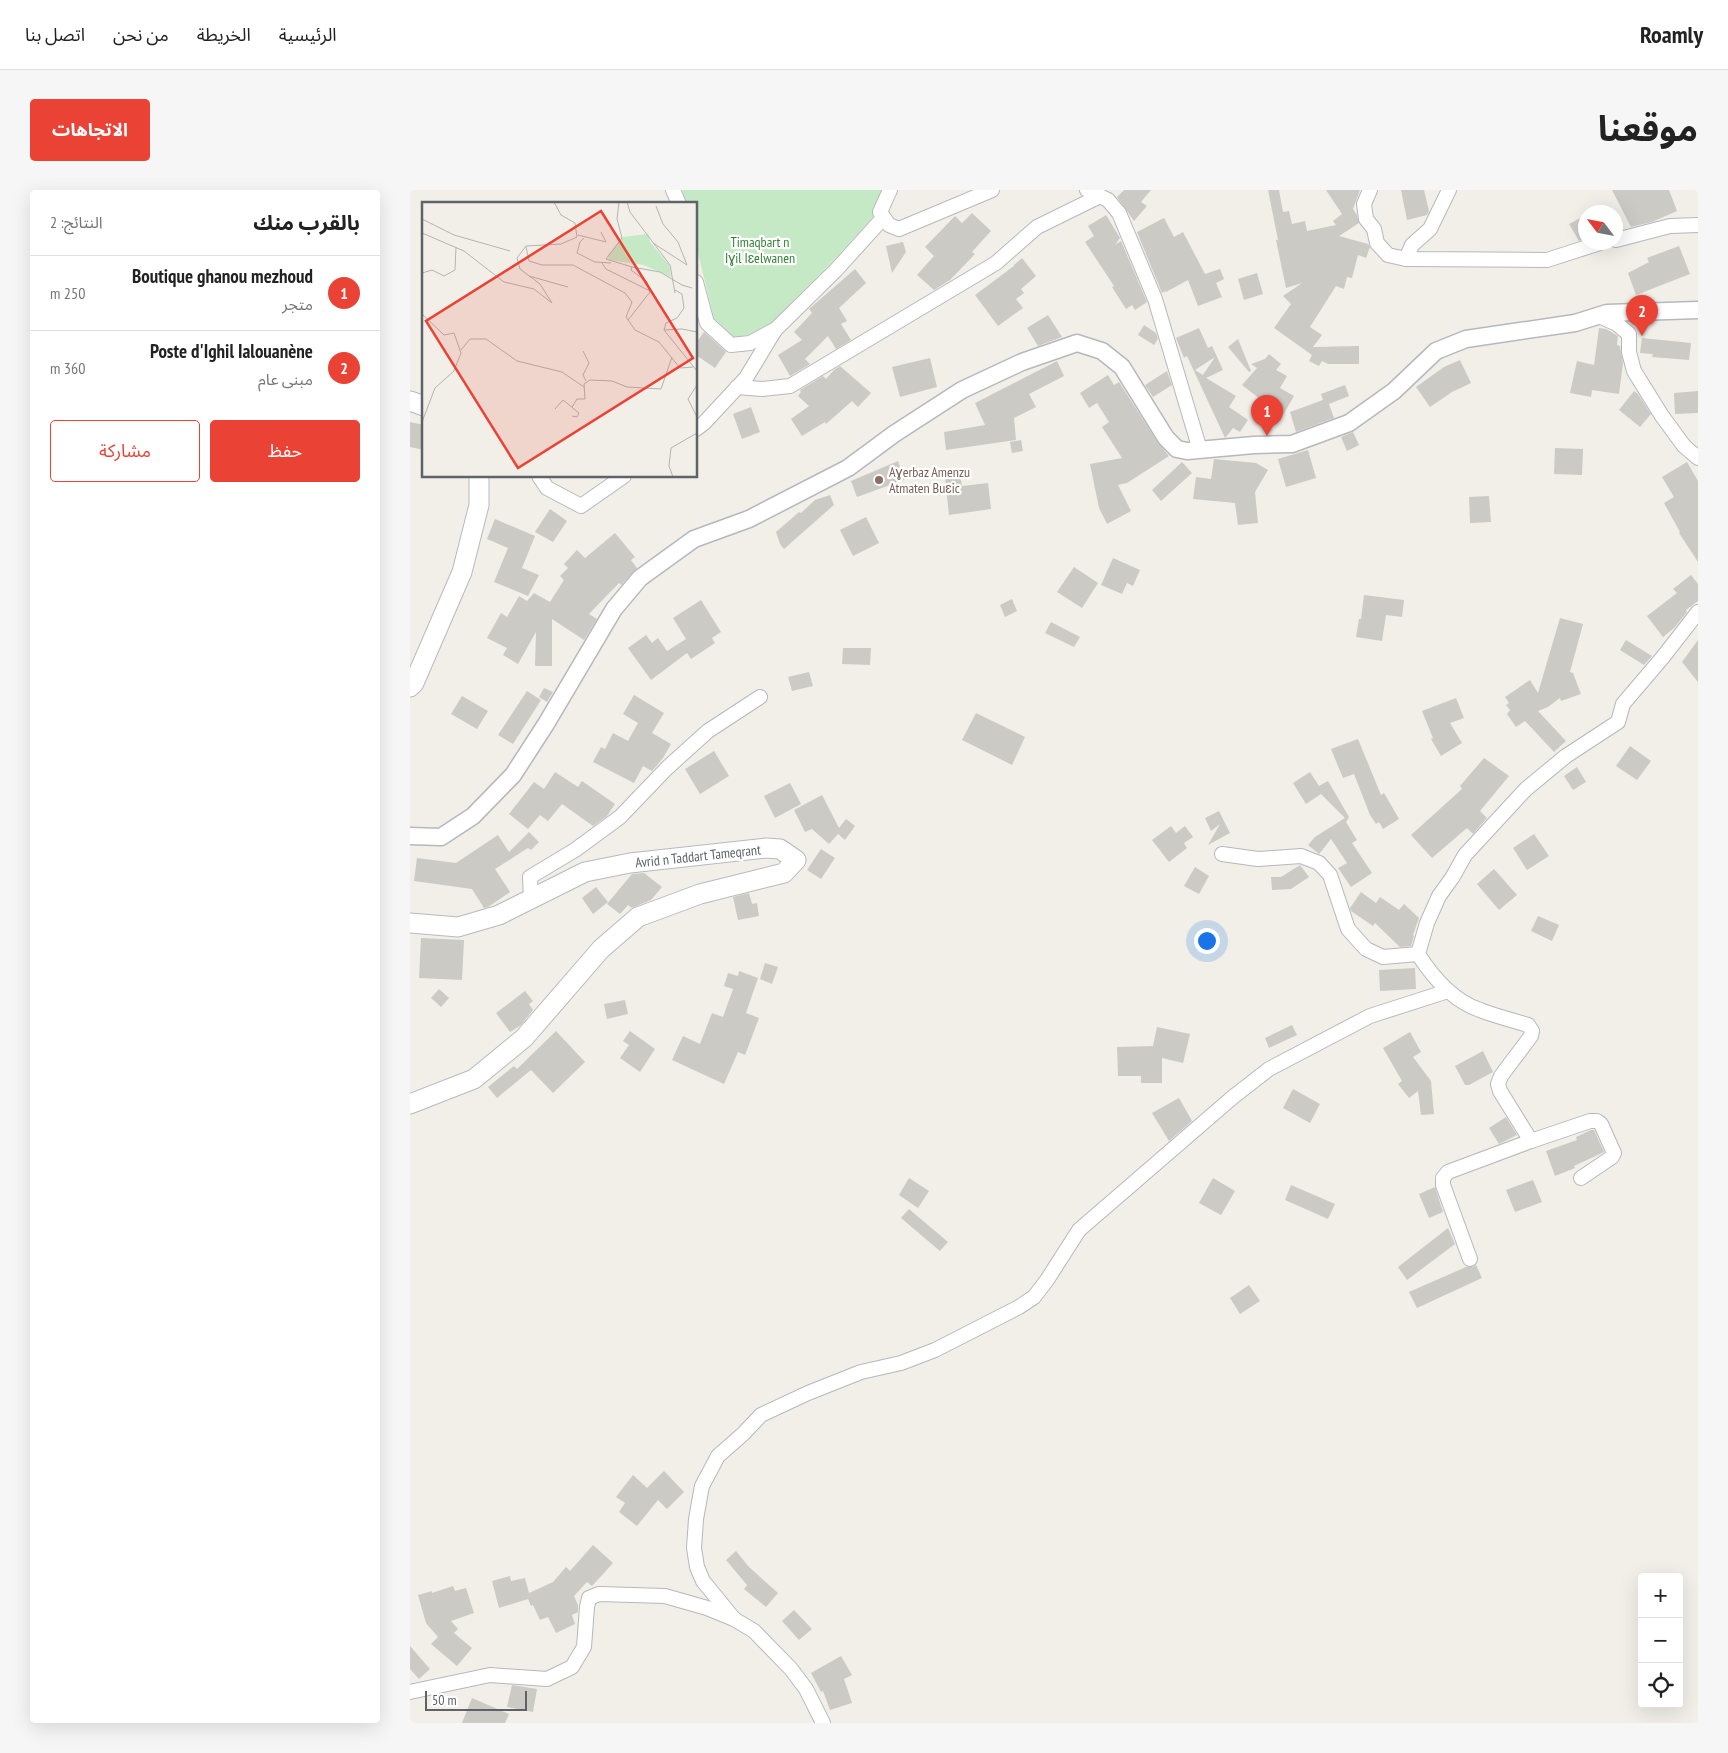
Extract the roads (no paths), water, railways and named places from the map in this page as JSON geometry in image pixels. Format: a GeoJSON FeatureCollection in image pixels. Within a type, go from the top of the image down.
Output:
{"type":"FeatureCollection","features":[{"type":"Feature","properties":{"kind":"main road"},"geometry":{"type":"LineString","coordinates":[[410,401],[422,405]]}},
{"type":"Feature","properties":{"kind":"main road"},"geometry":{"type":"LineString","coordinates":[[410,687],[414,682],[462,572],[479,505],[479,478]]}},
{"type":"Feature","properties":{"kind":"main road","name":"Avrid n Taddart Tameqrant"},"geometry":{"type":"LineString","coordinates":[[410,923],[458,927],[499,915],[585,872],[630,863],[766,848],[780,849],[796,860],[784,873],[700,894],[638,917],[601,949],[524,1038],[474,1078],[410,1104]]}},
{"type":"Feature","properties":{"kind":"street"},"geometry":{"type":"LineString","coordinates":[[674,190],[678,202]]}},
{"type":"Feature","properties":{"kind":"street"},"geometry":{"type":"LineString","coordinates":[[890,190],[880,212],[889,225],[899,229],[992,190]]}},
{"type":"Feature","properties":{"kind":"street"},"geometry":{"type":"LineString","coordinates":[[1087,190],[1108,200],[1119,213],[1155,299],[1200,450]]}},
{"type":"Feature","properties":{"kind":"street"},"geometry":{"type":"LineString","coordinates":[[1370,190],[1364,204],[1366,218],[1374,229],[1378,243],[1388,255],[1406,259],[1547,260],[1578,250]]}},
{"type":"Feature","properties":{"kind":"street"},"geometry":{"type":"LineString","coordinates":[[1406,259],[1412,245],[1430,229],[1448,190]]}},
{"type":"Feature","properties":{"kind":"street"},"geometry":{"type":"LineString","coordinates":[[737,387],[762,389],[790,386],[996,263],[1037,227],[1100,196]]}},
{"type":"Feature","properties":{"kind":"street"},"geometry":{"type":"LineString","coordinates":[[698,428],[746,378],[776,329],[836,270],[883,218]]}},
{"type":"Feature","properties":{"kind":"street"},"geometry":{"type":"LineString","coordinates":[[1623,238],[1670,226],[1698,225]]}},
{"type":"Feature","properties":{"kind":"street"},"geometry":{"type":"LineString","coordinates":[[698,289],[707,323],[731,345],[750,343],[776,329]]}},
{"type":"Feature","properties":{"kind":"street"},"geometry":{"type":"LineString","coordinates":[[410,836],[441,837],[472,816],[513,775],[546,724],[614,609],[640,578],[694,539],[749,519],[848,468],[894,434],[962,390],[1022,362],[1078,343],[1102,350],[1122,367],[1132,386],[1145,402],[1155,423],[1177,449],[1187,451],[1254,445],[1292,444],[1349,423],[1394,391],[1436,351],[1466,339],[1575,323],[1607,313],[1698,310]]}},
{"type":"Feature","properties":{"kind":"street"},"geometry":{"type":"LineString","coordinates":[[1599,316],[1617,324],[1629,334],[1629,352],[1634,371],[1662,416],[1684,446],[1698,458]]}},
{"type":"Feature","properties":{"kind":"street"},"geometry":{"type":"LineString","coordinates":[[540,478],[547,488],[581,506],[621,478]]}},
{"type":"Feature","properties":{"kind":"street"},"geometry":{"type":"LineString","coordinates":[[1531,1141],[1500,1091],[1498,1084],[1500,1076],[1531,1036],[1532,1031],[1528,1025],[1478,1010],[1448,991],[1430,973],[1418,954],[1427,922],[1439,896],[1465,855],[1526,789],[1566,756],[1618,722],[1623,704],[1698,612]]}},
{"type":"Feature","properties":{"kind":"street"},"geometry":{"type":"LineString","coordinates":[[530,899],[530,877],[575,850],[620,817],[667,768],[708,731],[760,697]]}},
{"type":"Feature","properties":{"kind":"street"},"geometry":{"type":"LineString","coordinates":[[1222,854],[1258,858],[1301,856],[1319,863],[1330,875],[1348,929],[1366,949],[1383,957],[1418,954]]}},
{"type":"Feature","properties":{"kind":"street"},"geometry":{"type":"LineString","coordinates":[[734,1619],[703,1582],[697,1567],[694,1548],[696,1519],[702,1486],[718,1456],[761,1415],[808,1392],[861,1372],[901,1363],[935,1350],[1019,1307],[1034,1297],[1080,1230],[1159,1159],[1269,1068],[1370,1016],[1448,991]]}},
{"type":"Feature","properties":{"kind":"street"},"geometry":{"type":"LineString","coordinates":[[1470,1259],[1443,1185],[1443,1178],[1448,1172],[1531,1141],[1590,1121],[1597,1121],[1601,1124],[1614,1154],[1582,1178]]}},
{"type":"Feature","properties":{"kind":"street"},"geometry":{"type":"LineString","coordinates":[[410,1692],[490,1675],[546,1679],[572,1667],[584,1647],[587,1607],[590,1598],[599,1594],[664,1596],[707,1608],[734,1619],[754,1631],[791,1669],[806,1689],[823,1723]]}},
{"type":"Feature","properties":{"kind":"place","name":"Poste d'Ighil Ialouanène"},"geometry":{"type":"Point","coordinates":[1642,336]}},
{"type":"Feature","properties":{"kind":"place","name":"Boutique ghanou mezhoud"},"geometry":{"type":"Point","coordinates":[1267,436]}},
{"type":"Feature","properties":{"kind":"place","name":"Aɣerbaz Amenzu Atmaten Buɛic"},"geometry":{"type":"Point","coordinates":[879,480]}},
{"type":"Feature","properties":{"kind":"park label","name":"Timaqbart n Iɣil Iɛelwanen"},"geometry":{"type":"Point","coordinates":[760,250]}}]}
